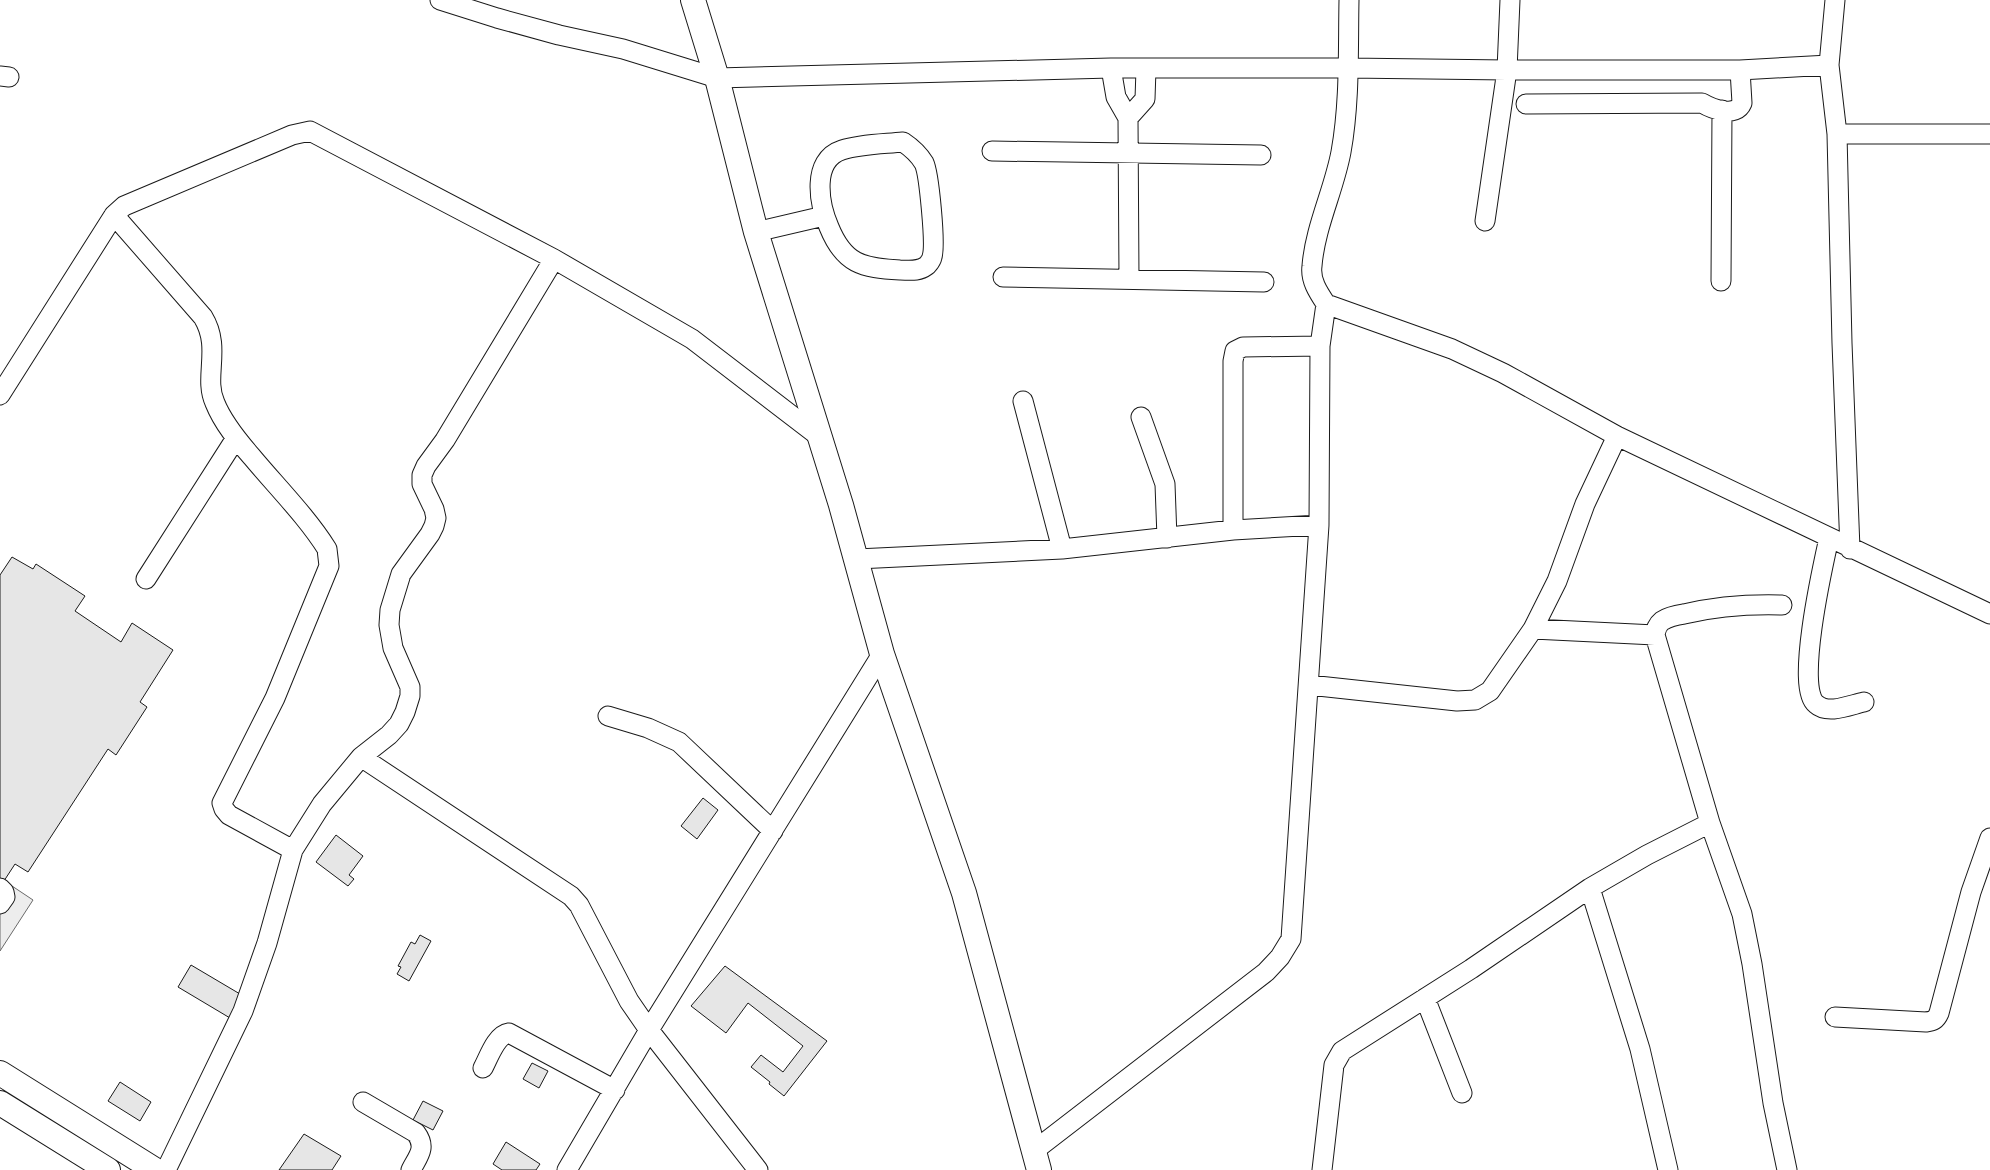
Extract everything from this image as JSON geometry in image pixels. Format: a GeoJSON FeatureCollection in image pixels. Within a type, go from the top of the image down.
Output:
{"type":"FeatureCollection","features":[{"type":"Feature","properties":{"kind":"main road"},"geometry":{"type":"LineString","coordinates":[[693,0],[717,78],[756,232],[821,438],[857,559],[882,654],[964,893],[1037,1165]]}},
{"type":"Feature","properties":{"kind":"main road"},"geometry":{"type":"LineString","coordinates":[[0,1072],[155,1170]]}},
{"type":"Feature","properties":{"kind":"main road"},"geometry":{"type":"LineString","coordinates":[[0,1104],[108,1170]]}},
{"type":"Feature","properties":{"kind":"street"},"geometry":{"type":"LineString","coordinates":[[440,0],[533,28],[623,49],[717,78],[1111,68],[1740,70],[1830,65]]}},
{"type":"Feature","properties":{"kind":"street"},"geometry":{"type":"LineString","coordinates":[[1349,0],[1348,68],[1341,152],[1311,267],[1315,288],[1326,304],[1452,349],[1503,373],[1617,436],[1850,549],[1990,614]]}},
{"type":"Feature","properties":{"kind":"street"},"geometry":{"type":"LineString","coordinates":[[1485,221],[1506,70],[1510,0]]}},
{"type":"Feature","properties":{"kind":"street"},"geometry":{"type":"LineString","coordinates":[[1835,0],[1830,65],[1837,134],[1842,343],[1850,549]]}},
{"type":"Feature","properties":{"kind":"street"},"geometry":{"type":"LineString","coordinates":[[1111,68],[1116,97],[1128,118],[1129,279]]}},
{"type":"Feature","properties":{"kind":"street"},"geometry":{"type":"LineString","coordinates":[[1128,118],[1145,99],[1146,69]]}},
{"type":"Feature","properties":{"kind":"street"},"geometry":{"type":"LineString","coordinates":[[1526,104],[1702,103],[1711,108],[1736,110],[1742,103],[1740,70]]}},
{"type":"Feature","properties":{"kind":"street"},"geometry":{"type":"LineString","coordinates":[[1721,281],[1722,110]]}},
{"type":"Feature","properties":{"kind":"street"},"geometry":{"type":"LineString","coordinates":[[0,395],[114,215],[129,203],[292,135],[310,132],[554,259],[692,340],[821,438]]}},
{"type":"Feature","properties":{"kind":"street"},"geometry":{"type":"LineString","coordinates":[[1837,134],[1990,134]]}},
{"type":"Feature","properties":{"kind":"street"},"geometry":{"type":"LineString","coordinates":[[903,142],[915,150],[925,165],[931,204],[932,258],[926,266],[916,270],[888,270],[861,266],[846,255],[833,237],[824,216],[820,192],[821,172],[828,160],[841,150],[903,142]]}},
{"type":"Feature","properties":{"kind":"street"},"geometry":{"type":"LineString","coordinates":[[992,151],[1261,155]]}},
{"type":"Feature","properties":{"kind":"street"},"geometry":{"type":"LineString","coordinates":[[114,215],[203,317],[208,326],[213,344],[213,396],[215,404],[236,438],[328,549],[329,566],[275,698],[222,803],[229,815],[293,850]]}},
{"type":"Feature","properties":{"kind":"street"},"geometry":{"type":"LineString","coordinates":[[756,232],[824,216]]}},
{"type":"Feature","properties":{"kind":"street"},"geometry":{"type":"LineString","coordinates":[[166,1170],[243,1010],[267,943],[293,850],[322,804],[361,757],[399,724],[410,696],[410,687],[393,648],[388,625],[393,595],[401,574],[430,534],[436,518],[434,509],[422,484],[422,475],[426,466],[446,440],[554,259]]}},
{"type":"Feature","properties":{"kind":"street"},"geometry":{"type":"LineString","coordinates":[[1003,277],[1264,282]]}},
{"type":"Feature","properties":{"kind":"street"},"geometry":{"type":"LineString","coordinates":[[1037,1165],[1266,972],[1280,958],[1291,939],[1319,525],[1320,346],[1326,304]]}},
{"type":"Feature","properties":{"kind":"street"},"geometry":{"type":"LineString","coordinates":[[1233,530],[1233,361],[1235,351],[1243,347],[1320,346]]}},
{"type":"Feature","properties":{"kind":"street"},"geometry":{"type":"LineString","coordinates":[[1023,401],[1062,548]]}},
{"type":"Feature","properties":{"kind":"street"},"geometry":{"type":"LineString","coordinates":[[1141,417],[1165,484],[1167,538]]}},
{"type":"Feature","properties":{"kind":"street"},"geometry":{"type":"LineString","coordinates":[[1309,685],[1457,702],[1475,700],[1490,691],[1533,629],[1556,581],[1585,504],[1617,436]]}},
{"type":"Feature","properties":{"kind":"street"},"geometry":{"type":"LineString","coordinates":[[146,579],[236,438]]}},
{"type":"Feature","properties":{"kind":"street"},"geometry":{"type":"LineString","coordinates":[[857,559],[1062,548],[1233,530],[1319,525]]}},
{"type":"Feature","properties":{"kind":"street"},"geometry":{"type":"LineString","coordinates":[[1828,538],[1808,658],[1810,695],[1814,704],[1824,709],[1864,702]]}},
{"type":"Feature","properties":{"kind":"street"},"geometry":{"type":"LineString","coordinates":[[1782,606],[1748,604],[1696,611],[1662,621],[1656,627],[1655,634],[1710,823],[1742,914],[1752,964],[1773,1103],[1787,1170]]}},
{"type":"Feature","properties":{"kind":"street"},"geometry":{"type":"LineString","coordinates":[[1533,629],[1655,634]]}},
{"type":"Feature","properties":{"kind":"street"},"geometry":{"type":"LineString","coordinates":[[567,1170],[649,1030],[882,654]]}},
{"type":"Feature","properties":{"kind":"street"},"geometry":{"type":"LineString","coordinates":[[608,716],[648,728],[679,742],[772,831]]}},
{"type":"Feature","properties":{"kind":"street"},"geometry":{"type":"LineString","coordinates":[[361,757],[571,896],[579,905],[629,1001],[649,1030],[758,1170]]}},
{"type":"Feature","properties":{"kind":"street"},"geometry":{"type":"LineString","coordinates":[[1322,1170],[1334,1065],[1342,1051],[1471,969],[1590,888],[1647,855],[1710,823]]}},
{"type":"Feature","properties":{"kind":"street"},"geometry":{"type":"LineString","coordinates":[[1835,1017],[1926,1022],[1936,1018],[1971,892],[1990,838]]}},
{"type":"Feature","properties":{"kind":"street"},"geometry":{"type":"LineString","coordinates":[[0,888],[4,892],[5,897],[0,904]]}},
{"type":"Feature","properties":{"kind":"street"},"geometry":{"type":"LineString","coordinates":[[1590,888],[1640,1049],[1668,1170]]}},
{"type":"Feature","properties":{"kind":"street"},"geometry":{"type":"LineString","coordinates":[[1425,998],[1462,1093]]}},
{"type":"Feature","properties":{"kind":"street"},"geometry":{"type":"LineString","coordinates":[[483,1068],[499,1038],[503,1034],[509,1033],[615,1090]]}},
{"type":"Feature","properties":{"kind":"street"},"geometry":{"type":"LineString","coordinates":[[363,1102],[416,1133],[421,1139],[423,1145],[411,1170]]}},
{"type":"Feature","properties":{"kind":"shaded area"},"geometry":{"type":"Polygon","coordinates":[[[0,878],[33,900],[0,951],[0,878]]]}},
{"type":"Feature","properties":{"kind":"building"},"geometry":{"type":"Polygon","coordinates":[[[12,557],[33,569],[36,564],[85,596],[75,611],[121,642],[132,623],[173,650],[140,702],[147,707],[116,755],[108,749],[28,872],[15,864],[2,884],[0,883],[0,575],[12,557]]]}},
{"type":"Feature","properties":{"kind":"building"},"geometry":{"type":"Polygon","coordinates":[[[703,798],[718,810],[697,839],[681,826],[703,798]]]}},
{"type":"Feature","properties":{"kind":"building"},"geometry":{"type":"Polygon","coordinates":[[[336,835],[363,856],[349,875],[354,879],[348,886],[316,862],[336,835]]]}},
{"type":"Feature","properties":{"kind":"building"},"geometry":{"type":"Polygon","coordinates":[[[420,935],[431,941],[409,981],[397,974],[401,967],[398,966],[411,942],[415,944],[420,935]]]}},
{"type":"Feature","properties":{"kind":"building"},"geometry":{"type":"Polygon","coordinates":[[[191,965],[240,994],[230,1018],[178,987],[191,965]]]}},
{"type":"Feature","properties":{"kind":"building"},"geometry":{"type":"Polygon","coordinates":[[[725,966],[827,1041],[784,1096],[751,1067],[761,1055],[783,1072],[803,1046],[748,1003],[726,1033],[691,1006],[725,966]]]}},
{"type":"Feature","properties":{"kind":"building"},"geometry":{"type":"Polygon","coordinates":[[[532,1063],[548,1071],[539,1088],[523,1079],[532,1063]]]}},
{"type":"Feature","properties":{"kind":"building"},"geometry":{"type":"Polygon","coordinates":[[[120,1082],[151,1102],[140,1121],[108,1101],[120,1082]]]}},
{"type":"Feature","properties":{"kind":"building"},"geometry":{"type":"Polygon","coordinates":[[[423,1101],[443,1111],[433,1130],[413,1120],[423,1101]]]}},
{"type":"Feature","properties":{"kind":"building"},"geometry":{"type":"Polygon","coordinates":[[[304,1134],[341,1156],[332,1170],[279,1170],[304,1134]]]}},
{"type":"Feature","properties":{"kind":"building"},"geometry":{"type":"Polygon","coordinates":[[[506,1142],[540,1164],[536,1170],[502,1170],[493,1164],[506,1142]]]}}]}
